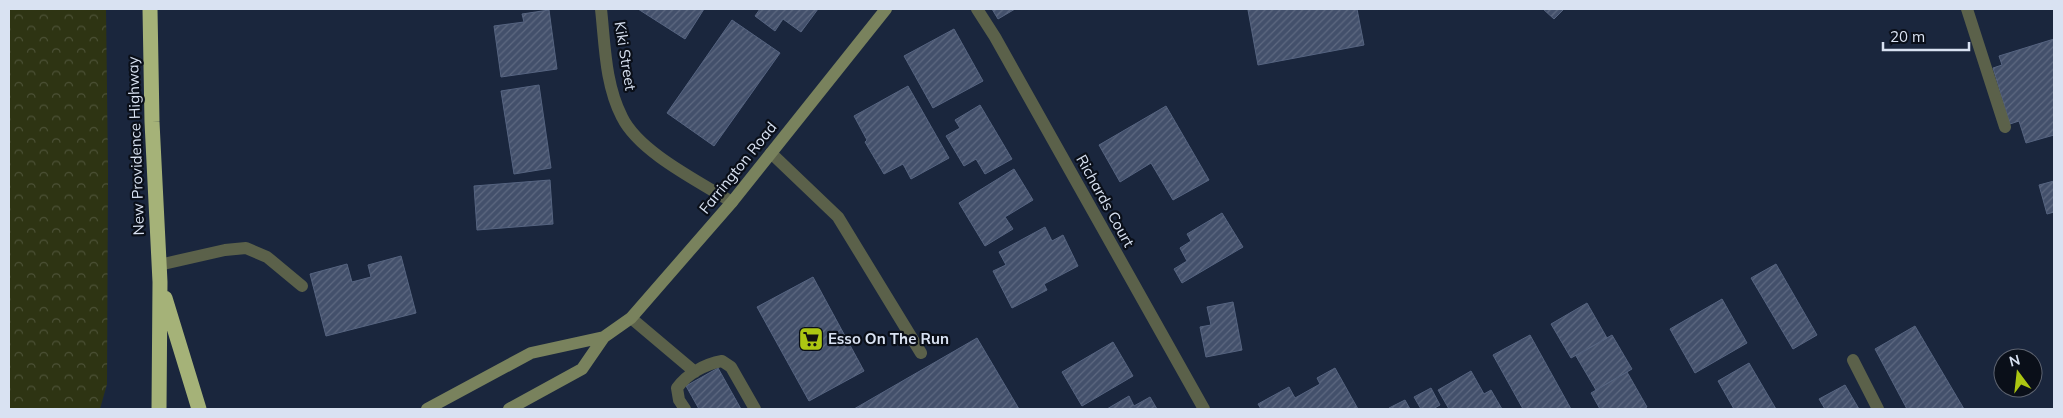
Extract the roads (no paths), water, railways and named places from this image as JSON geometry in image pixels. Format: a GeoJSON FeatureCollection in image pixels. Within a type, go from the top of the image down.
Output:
{"type":"FeatureCollection","features":[{"type":"Feature","properties":{"kind":"highway","name":"New Providence Highway"},"geometry":{"type":"LineString","coordinates":[[150,9],[152,122],[160,282],[159,409]]}},
{"type":"Feature","properties":{"kind":"highway","name":"New Providence Highway"},"geometry":{"type":"LineString","coordinates":[[160,282],[199,409]]}},
{"type":"Feature","properties":{"kind":"street","name":"Kiki Street"},"geometry":{"type":"LineString","coordinates":[[602,9],[610,83],[622,117],[629,128],[652,151],[732,202]]}},
{"type":"Feature","properties":{"kind":"street","name":"Farrington Road"},"geometry":{"type":"LineString","coordinates":[[509,409],[582,368],[604,337],[631,318],[732,202],[886,9]]}},
{"type":"Feature","properties":{"kind":"street","name":"Richards Court"},"geometry":{"type":"LineString","coordinates":[[977,9],[995,37],[1204,409]]}},
{"type":"Feature","properties":{"kind":"street"},"geometry":{"type":"LineString","coordinates":[[1967,9],[2005,126]]}},
{"type":"Feature","properties":{"kind":"street"},"geometry":{"type":"LineString","coordinates":[[770,153],[838,217],[921,353]]}},
{"type":"Feature","properties":{"kind":"street"},"geometry":{"type":"LineString","coordinates":[[159,266],[225,250],[246,248],[267,257],[302,286]]}},
{"type":"Feature","properties":{"kind":"street"},"geometry":{"type":"LineString","coordinates":[[631,318],[695,372]]}},
{"type":"Feature","properties":{"kind":"street","name":"Farrington Road"},"geometry":{"type":"LineString","coordinates":[[427,409],[531,353],[555,346],[604,337]]}},
{"type":"Feature","properties":{"kind":"street"},"geometry":{"type":"LineString","coordinates":[[1853,360],[1878,409]]}},
{"type":"Feature","properties":{"kind":"street"},"geometry":{"type":"LineString","coordinates":[[685,409],[679,400],[677,388],[683,379],[710,363],[722,361],[731,367],[755,409]]}},
{"type":"Feature","properties":{"kind":"place","name":"Esso On The Run"},"geometry":{"type":"Point","coordinates":[811,339]}}]}
